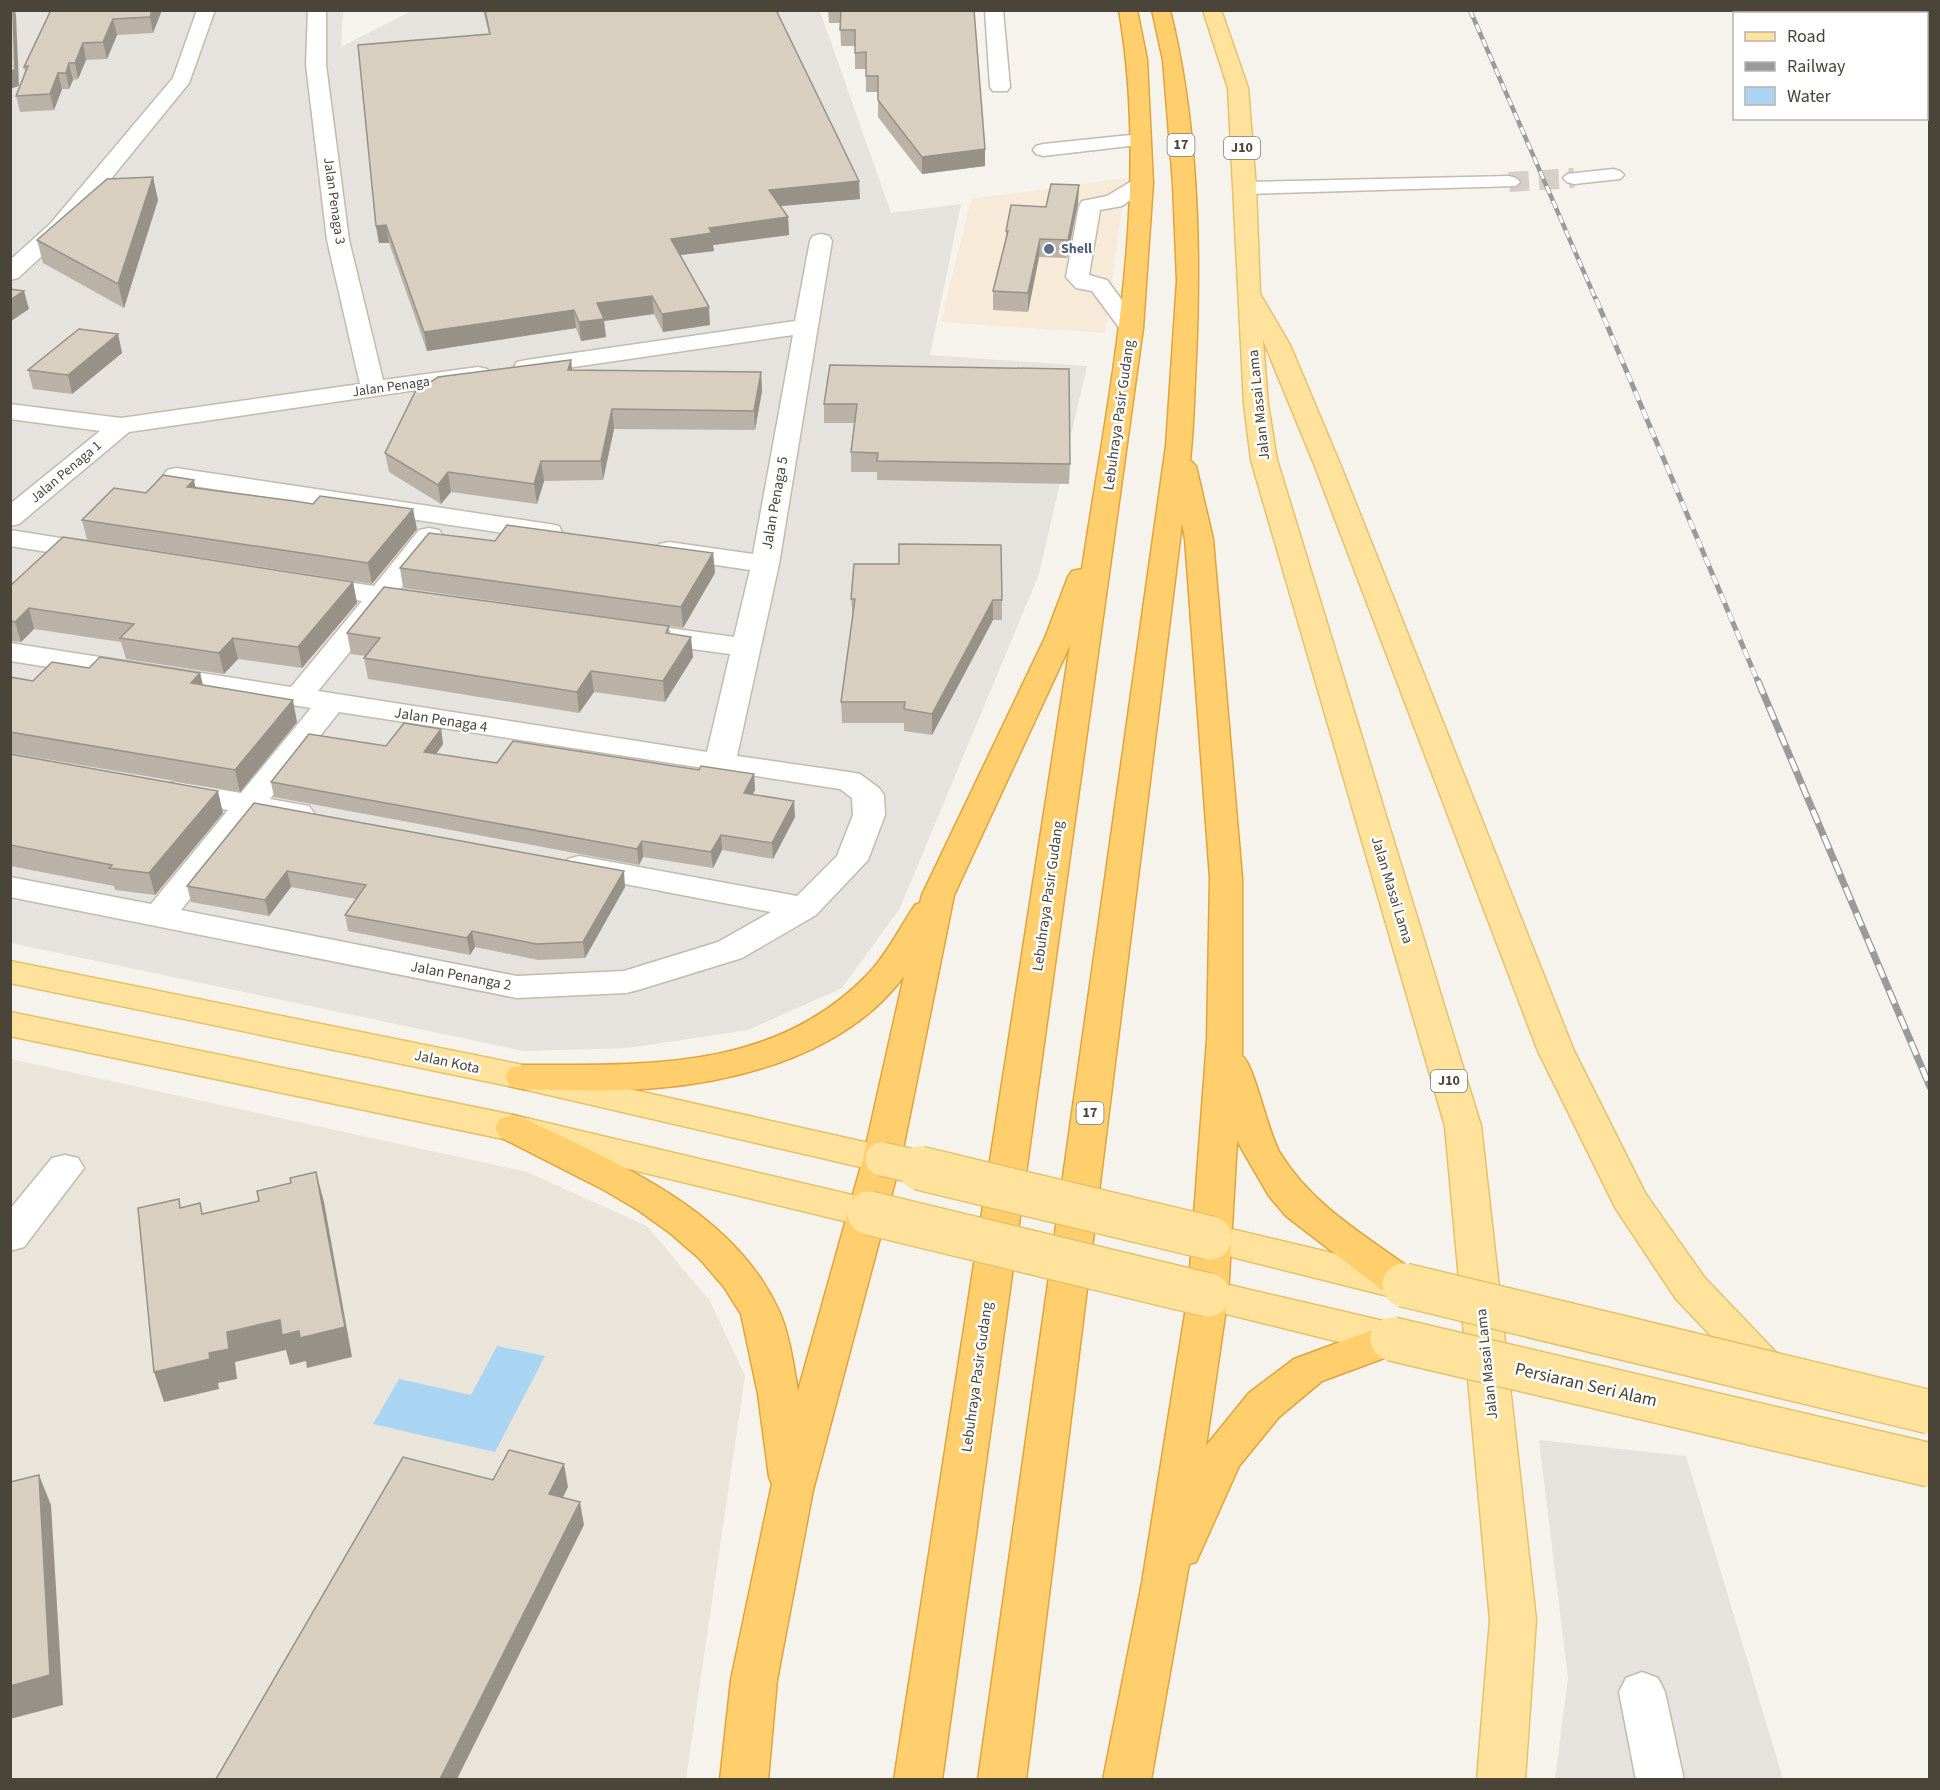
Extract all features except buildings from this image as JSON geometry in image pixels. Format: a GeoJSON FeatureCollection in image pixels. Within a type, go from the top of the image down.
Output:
{"type":"FeatureCollection","features":[{"type":"Feature","properties":{"kind":"highway","name":"Lebuhraya Pasir Gudang"},"geometry":{"type":"LineString","coordinates":[[918,1779],[1131,328],[1142,183],[1137,60],[1128,10]]}},
{"type":"Feature","properties":{"kind":"highway","name":"17"},"geometry":{"type":"LineString","coordinates":[[1002,1779],[1179,447],[1188,281],[1184,184],[1173,60],[1161,10]]}},
{"type":"Feature","properties":{"kind":"highway"},"geometry":{"type":"LineString","coordinates":[[1127,1779],[1164,1583],[1208,1295],[1225,1040],[1226,878],[1222,820],[1200,539],[1179,447]]}},
{"type":"Feature","properties":{"kind":"highway"},"geometry":{"type":"LineString","coordinates":[[523,1077],[657,1076],[734,1063],[799,1041],[845,1014],[882,980],[938,895],[1059,638],[1104,519]]}},
{"type":"Feature","properties":{"kind":"highway"},"geometry":{"type":"LineString","coordinates":[[744,1779],[754,1680],[792,1490],[869,1213],[938,895]]}},
{"type":"Feature","properties":{"kind":"highway"},"geometry":{"type":"LineString","coordinates":[[1225,1040],[1250,1129],[1262,1155],[1282,1186],[1299,1206],[1404,1284]]}},
{"type":"Feature","properties":{"kind":"highway"},"geometry":{"type":"LineString","coordinates":[[513,1128],[635,1190],[688,1225],[729,1265],[760,1312],[777,1383],[792,1490]]}},
{"type":"Feature","properties":{"kind":"highway"},"geometry":{"type":"LineString","coordinates":[[1164,1583],[1222,1456],[1264,1405],[1308,1370],[1392,1339]]}},
{"type":"Feature","properties":{"kind":"main road","name":"Jalan Masai Lama"},"geometry":{"type":"LineString","coordinates":[[1212,10],[1238,88],[1256,404],[1264,460],[1463,1126],[1513,1620],[1502,1779]]}},
{"type":"Feature","properties":{"kind":"main road"},"geometry":{"type":"LineString","coordinates":[[1248,289],[1278,345],[1304,407],[1556,1052],[1629,1199],[1690,1288],[1772,1374]]}},
{"type":"Feature","properties":{"kind":"main road"},"geometry":{"type":"LineString","coordinates":[[1256,404],[1270,398],[1282,397],[1304,407]]}},
{"type":"Feature","properties":{"kind":"main road","name":"Jalan Kota"},"geometry":{"type":"LineString","coordinates":[[10,972],[523,1077],[882,1159],[1210,1238]]}},
{"type":"Feature","properties":{"kind":"main road"},"geometry":{"type":"LineString","coordinates":[[10,1024],[513,1128],[869,1213]]}},
{"type":"Feature","properties":{"kind":"main road","name":"Persiaran Seri Alam"},"geometry":{"type":"LineString","coordinates":[[869,1213],[1929,1465]]}},
{"type":"Feature","properties":{"kind":"main road"},"geometry":{"type":"LineString","coordinates":[[1210,1238],[1929,1412]]}},
{"type":"Feature","properties":{"kind":"street"},"geometry":{"type":"LineString","coordinates":[[10,273],[58,229],[182,79],[206,10]]}},
{"type":"Feature","properties":{"kind":"street","name":"Jalan Penaga 3"},"geometry":{"type":"LineString","coordinates":[[316,10],[316,65],[338,240],[374,389]]}},
{"type":"Feature","properties":{"kind":"street"},"geometry":{"type":"LineString","coordinates":[[994,10],[1000,87]]}},
{"type":"Feature","properties":{"kind":"street"},"geometry":{"type":"LineString","coordinates":[[1042,150],[1140,140]]}},
{"type":"Feature","properties":{"kind":"street"},"geometry":{"type":"LineString","coordinates":[[1574,178],[1613,175]]}},
{"type":"Feature","properties":{"kind":"street"},"geometry":{"type":"LineString","coordinates":[[1245,188],[1509,182]]}},
{"type":"Feature","properties":{"kind":"street"},"geometry":{"type":"LineString","coordinates":[[1131,328],[1099,285],[1084,283],[1077,276],[1090,206],[1114,201],[1142,183]]}},
{"type":"Feature","properties":{"kind":"street","name":"Jalan Penaga 5"},"geometry":{"type":"LineString","coordinates":[[720,763],[765,564],[821,241]]}},
{"type":"Feature","properties":{"kind":"street","name":"Jalan Penaga"},"geometry":{"type":"LineString","coordinates":[[10,411],[121,426],[807,326]]}},
{"type":"Feature","properties":{"kind":"street","name":"Jalan Penaga 1"},"geometry":{"type":"LineString","coordinates":[[10,518],[121,426]]}},
{"type":"Feature","properties":{"kind":"street"},"geometry":{"type":"LineString","coordinates":[[176,476],[575,536]]}},
{"type":"Feature","properties":{"kind":"street"},"geometry":{"type":"LineString","coordinates":[[298,697],[445,516]]}},
{"type":"Feature","properties":{"kind":"street"},"geometry":{"type":"LineString","coordinates":[[10,538],[122,556]]}},
{"type":"Feature","properties":{"kind":"street"},"geometry":{"type":"LineString","coordinates":[[646,546],[765,564]]}},
{"type":"Feature","properties":{"kind":"street"},"geometry":{"type":"LineString","coordinates":[[292,582],[447,605]]}},
{"type":"Feature","properties":{"kind":"street"},"geometry":{"type":"LineString","coordinates":[[622,630],[746,647]]}},
{"type":"Feature","properties":{"kind":"street","name":"Jalan Penaga 4"},"geometry":{"type":"LineString","coordinates":[[10,652],[720,763],[849,781],[868,795]]}},
{"type":"Feature","properties":{"kind":"street"},"geometry":{"type":"LineString","coordinates":[[159,916],[332,702]]}},
{"type":"Feature","properties":{"kind":"street"},"geometry":{"type":"LineString","coordinates":[[148,786],[251,803],[320,818]]}},
{"type":"Feature","properties":{"kind":"street","name":"Jalan Penanga 2"},"geometry":{"type":"LineString","coordinates":[[10,887],[517,987],[626,982],[730,950],[804,908],[852,860],[870,815],[868,795]]}},
{"type":"Feature","properties":{"kind":"street"},"geometry":{"type":"LineString","coordinates":[[551,861],[804,908]]}},
{"type":"Feature","properties":{"kind":"street"},"geometry":{"type":"LineString","coordinates":[[10,1237],[65,1168]]}},
{"type":"Feature","properties":{"kind":"street"},"geometry":{"type":"LineString","coordinates":[[1642,1692],[1660,1779]]}},
{"type":"Feature","properties":{"kind":"shaded area"},"geometry":{"type":"Polygon","coordinates":[[[11,11],[343,11],[341,47],[411,11],[820,11],[891,213],[961,204],[930,355],[1087,366],[1039,574],[900,908],[842,988],[748,1030],[628,1048],[524,1051],[11,943],[11,11]]]}},
{"type":"Feature","properties":{"kind":"shaded area"},"geometry":{"type":"Polygon","coordinates":[[[1126,178],[1105,333],[941,322],[971,199],[1126,178]]]}},
{"type":"Feature","properties":{"kind":"shaded area"},"geometry":{"type":"Polygon","coordinates":[[[11,1059],[527,1172],[647,1226],[710,1301],[745,1376],[686,1779],[11,1780],[11,1059]]]}},
{"type":"Feature","properties":{"kind":"shaded area"},"geometry":{"type":"Polygon","coordinates":[[[1539,1440],[1686,1456],[1783,1779],[1555,1779],[1568,1678],[1539,1440]]]}},
{"type":"Feature","properties":{"kind":"water"},"geometry":{"type":"Polygon","coordinates":[[[497,1346],[545,1356],[495,1452],[373,1424],[399,1379],[471,1395],[497,1346]]]}},
{"type":"Feature","properties":{"kind":"tunnel"},"geometry":{"type":"LineString","coordinates":[[1509,182],[1574,178]]}},
{"type":"Feature","properties":{"kind":"railway"},"geometry":{"type":"LineString","coordinates":[[1470,10],[1596,300]]}},
{"type":"Feature","properties":{"kind":"railway"},"geometry":{"type":"LineString","coordinates":[[1596,299],[1758,682]]}},
{"type":"Feature","properties":{"kind":"railway"},"geometry":{"type":"LineString","coordinates":[[1758,681],[1930,1087]]}},
{"type":"Feature","properties":{"kind":"place","name":"Shell"},"geometry":{"type":"Point","coordinates":[1049,249]}}]}
